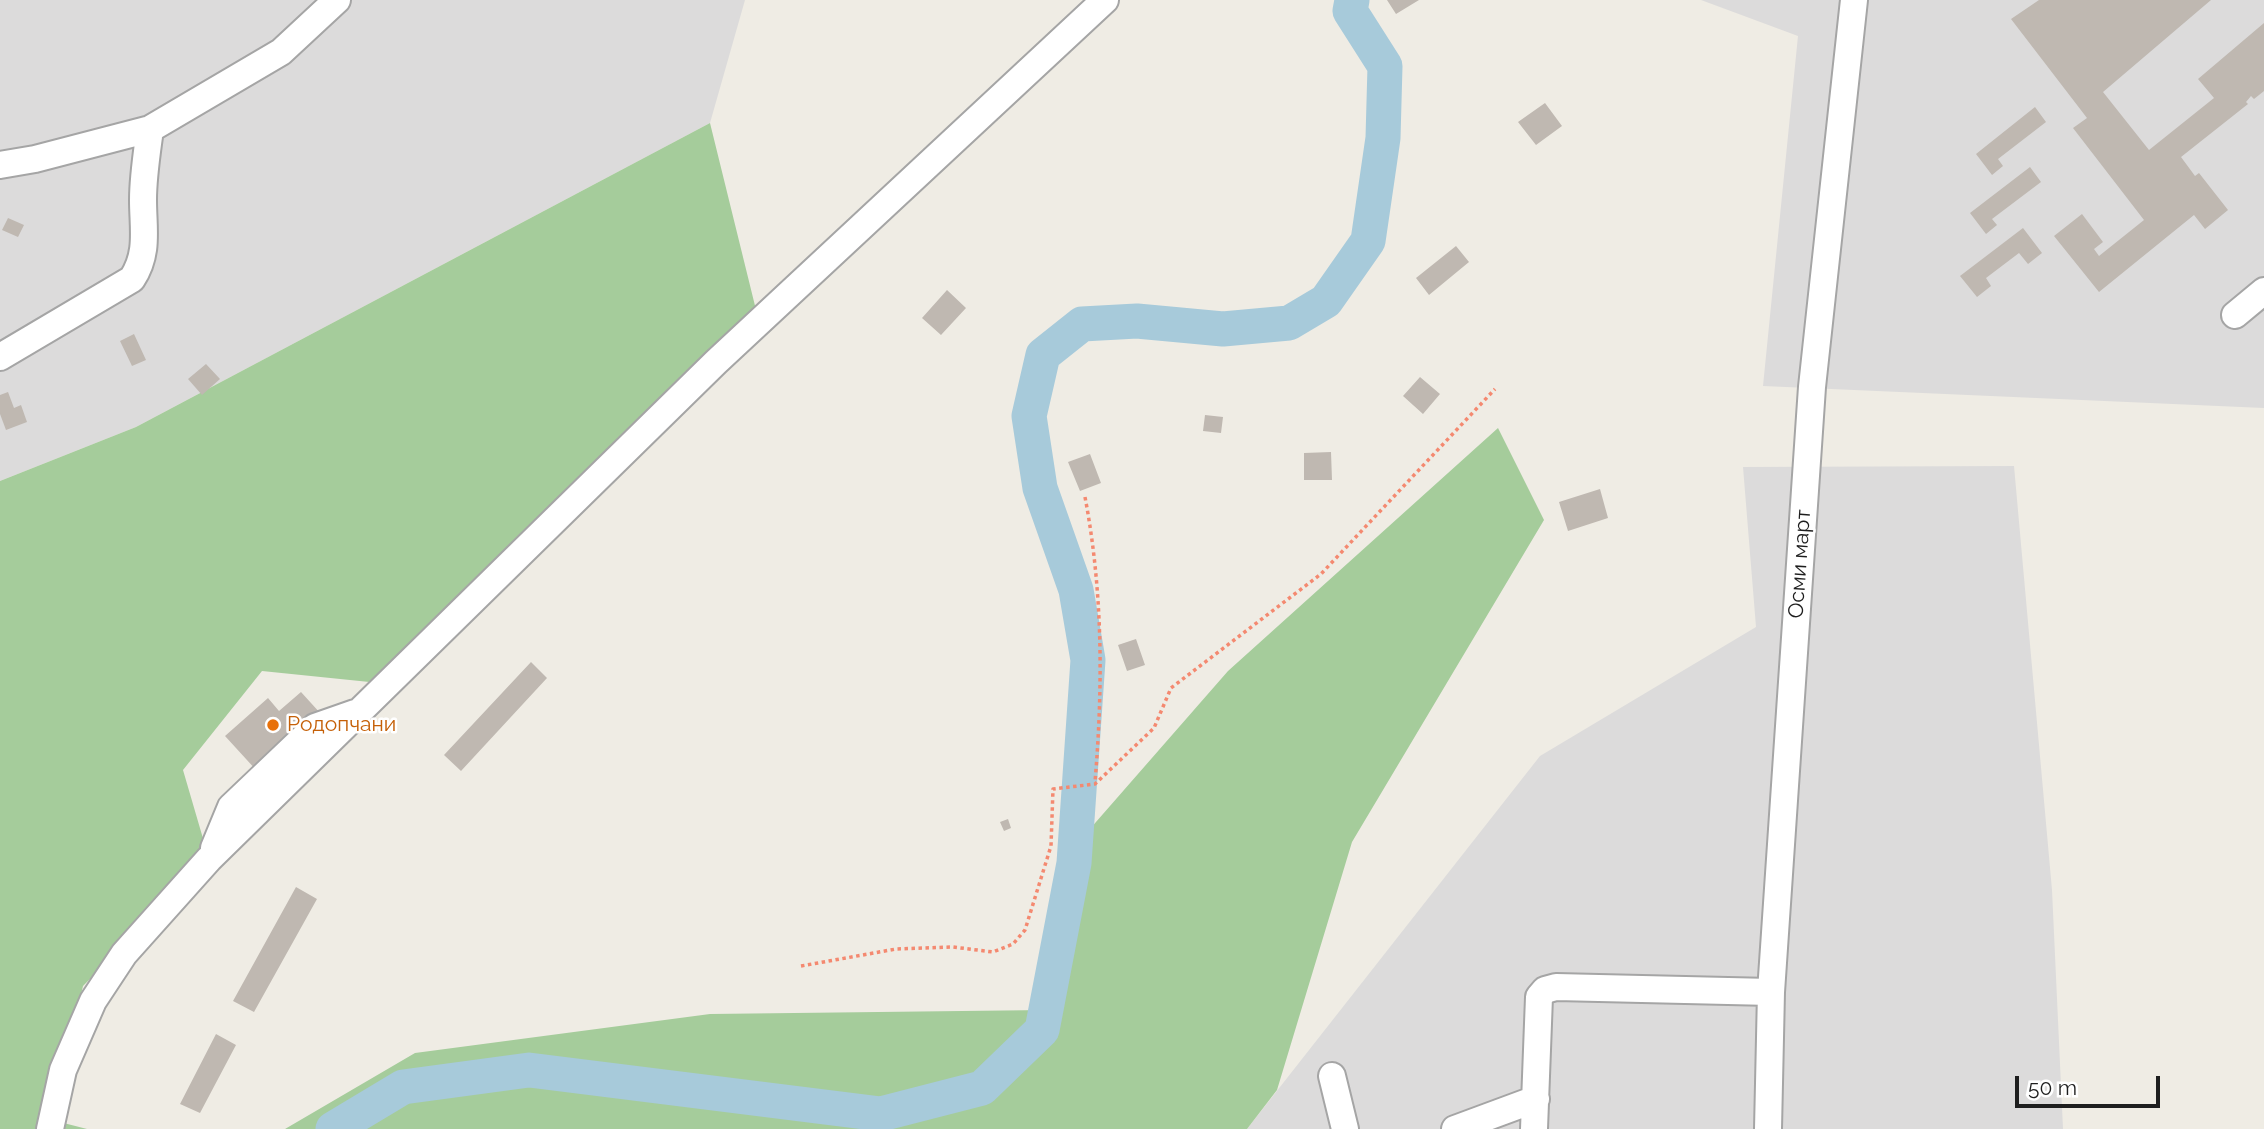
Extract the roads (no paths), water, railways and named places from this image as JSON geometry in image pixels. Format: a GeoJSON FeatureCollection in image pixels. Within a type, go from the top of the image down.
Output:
{"type":"FeatureCollection","features":[{"type":"Feature","properties":{"kind":"street"},"geometry":{"type":"LineString","coordinates":[[0,165],[34,159],[150,129],[271,59],[337,0]]}},
{"type":"Feature","properties":{"kind":"street"},"geometry":{"type":"LineString","coordinates":[[50,1129],[63,1070],[93,1001],[124,954],[209,859],[716,362],[1105,0]]}},
{"type":"Feature","properties":{"kind":"street","name":"Осми март"},"geometry":{"type":"LineString","coordinates":[[1768,1129],[1771,992],[1812,387],[1854,0]]}},
{"type":"Feature","properties":{"kind":"street"},"geometry":{"type":"LineString","coordinates":[[0,357],[132,279],[140,266],[145,243],[143,199],[150,129]]}},
{"type":"Feature","properties":{"kind":"street"},"geometry":{"type":"LineString","coordinates":[[2235,315],[2264,291]]}},
{"type":"Feature","properties":{"kind":"street"},"geometry":{"type":"LineString","coordinates":[[1534,1129],[1539,998],[1545,990],[1556,986],[1771,992]]}},
{"type":"Feature","properties":{"kind":"street"},"geometry":{"type":"LineString","coordinates":[[1332,1076],[1345,1129]]}},
{"type":"Feature","properties":{"kind":"street"},"geometry":{"type":"LineString","coordinates":[[1455,1129],[1536,1099]]}},
{"type":"Feature","properties":{"kind":"waterway"},"geometry":{"type":"LineString","coordinates":[[333,1129],[403,1087],[529,1070],[881,1114],[982,1088],[1042,1030],[1074,863],[1088,660],[1076,590],[1040,488],[1029,416],[1043,355],[1082,324],[1137,321],[1223,329],[1289,323],[1326,301],[1368,241],[1383,138],[1385,66],[1350,11],[1352,0]]}},
{"type":"Feature","properties":{"kind":"place","name":"Родопчани"},"geometry":{"type":"Point","coordinates":[273,725]}}]}
